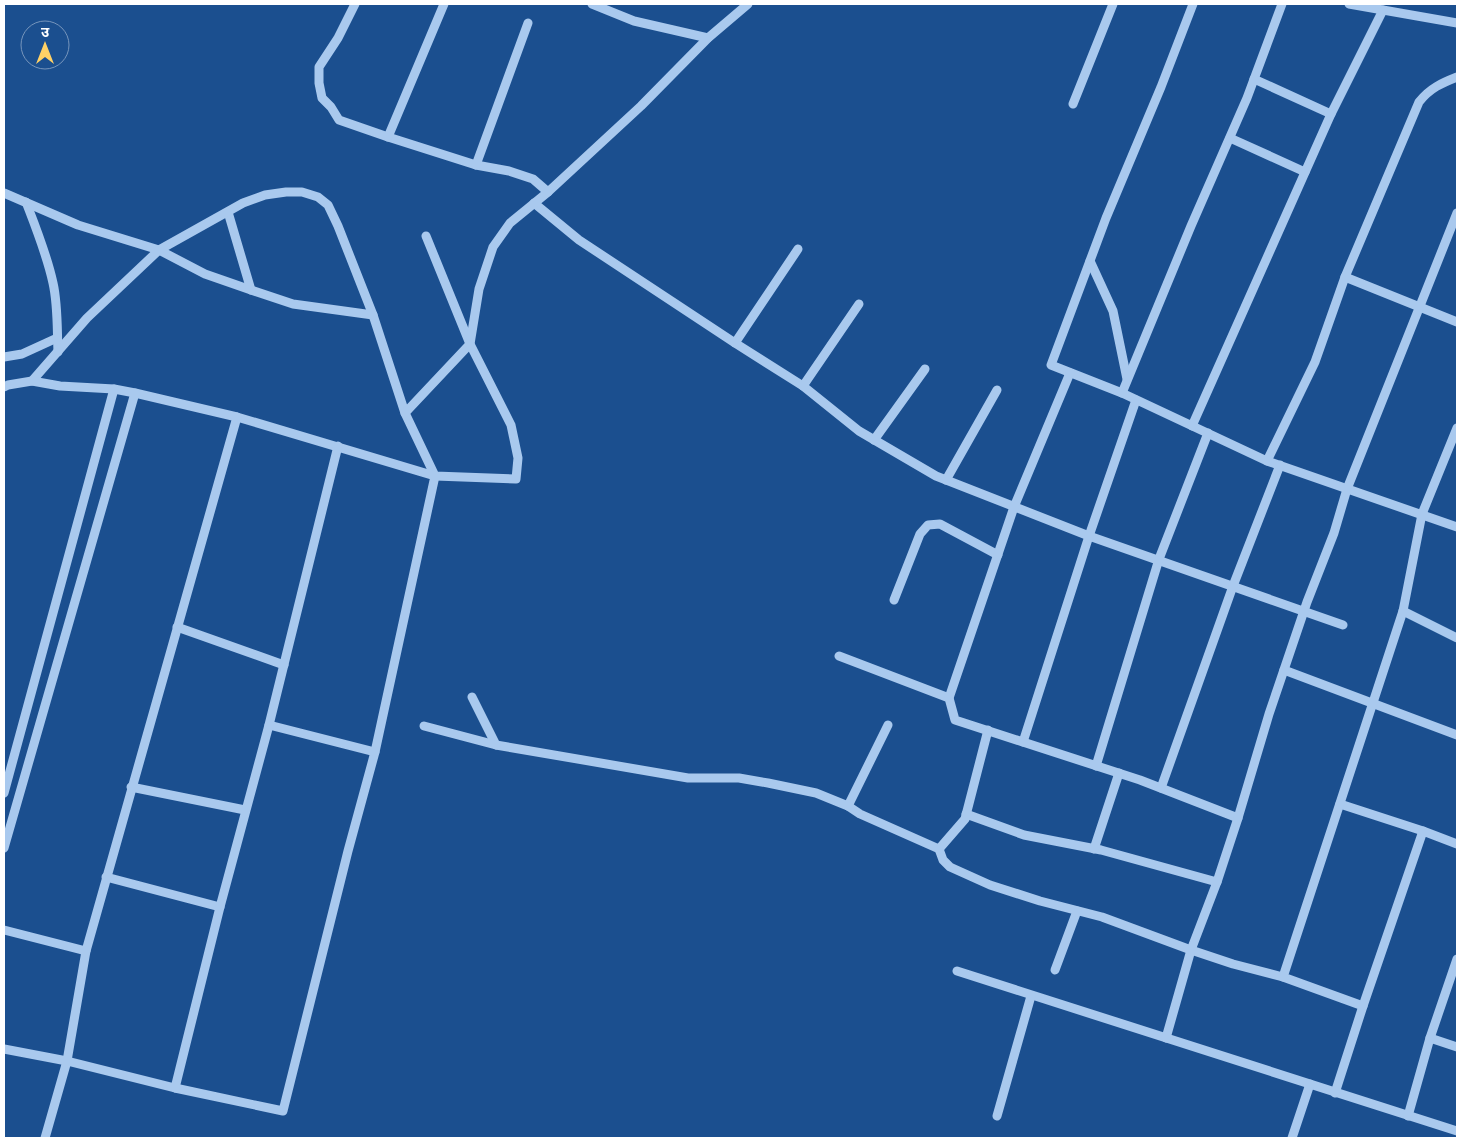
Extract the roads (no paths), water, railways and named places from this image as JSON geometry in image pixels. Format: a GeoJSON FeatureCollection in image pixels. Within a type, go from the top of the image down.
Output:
{"type":"FeatureCollection","features":[{"type":"Feature","properties":{"kind":"street"},"geometry":{"type":"LineString","coordinates":[[355,4],[338,38],[319,67],[319,83],[322,98],[331,106],[340,120],[476,165],[510,171],[533,179],[548,192]]}},
{"type":"Feature","properties":{"kind":"street"},"geometry":{"type":"LineString","coordinates":[[388,137],[444,4]]}},
{"type":"Feature","properties":{"kind":"street"},"geometry":{"type":"LineString","coordinates":[[592,4],[634,21],[708,38]]}},
{"type":"Feature","properties":{"kind":"street"},"geometry":{"type":"LineString","coordinates":[[405,413],[470,344],[479,289],[493,247],[510,223],[548,192],[652,95],[708,38],[748,4]]}},
{"type":"Feature","properties":{"kind":"street"},"geometry":{"type":"LineString","coordinates":[[1073,104],[1113,4]]}},
{"type":"Feature","properties":{"kind":"street"},"geometry":{"type":"LineString","coordinates":[[1192,4],[1161,87],[1106,218],[1051,365],[1122,393],[1267,460],[1457,527]]}},
{"type":"Feature","properties":{"kind":"street"},"geometry":{"type":"LineString","coordinates":[[1122,393],[1230,138],[1282,4]]}},
{"type":"Feature","properties":{"kind":"street"},"geometry":{"type":"LineString","coordinates":[[1349,4],[1457,23]]}},
{"type":"Feature","properties":{"kind":"street"},"geometry":{"type":"LineString","coordinates":[[1192,426],[1331,114],[1383,10]]}},
{"type":"Feature","properties":{"kind":"street"},"geometry":{"type":"LineString","coordinates":[[476,165],[528,23]]}},
{"type":"Feature","properties":{"kind":"street"},"geometry":{"type":"LineString","coordinates":[[1267,460],[1315,362],[1345,277],[1419,102],[1426,92],[1437,85],[1457,77]]}},
{"type":"Feature","properties":{"kind":"street"},"geometry":{"type":"LineString","coordinates":[[1254,79],[1331,114]]}},
{"type":"Feature","properties":{"kind":"street"},"geometry":{"type":"LineString","coordinates":[[1230,138],[1305,172]]}},
{"type":"Feature","properties":{"kind":"street"},"geometry":{"type":"LineString","coordinates":[[4,1049],[66,1061],[175,1088],[283,1111],[375,752],[435,476],[405,413],[373,315],[338,226],[328,205],[318,197],[302,192],[272,194],[243,203],[159,250],[87,318],[32,381]]}},
{"type":"Feature","properties":{"kind":"street"},"geometry":{"type":"LineString","coordinates":[[4,193],[78,225],[159,250],[205,274],[293,304],[373,315]]}},
{"type":"Feature","properties":{"kind":"street"},"geometry":{"type":"LineString","coordinates":[[26,202],[54,283],[57,304],[58,352]]}},
{"type":"Feature","properties":{"kind":"street"},"geometry":{"type":"LineString","coordinates":[[534,203],[579,240],[803,386],[858,431],[936,476],[1089,536],[1343,625]]}},
{"type":"Feature","properties":{"kind":"street"},"geometry":{"type":"LineString","coordinates":[[228,212],[251,290]]}},
{"type":"Feature","properties":{"kind":"street"},"geometry":{"type":"LineString","coordinates":[[1166,1038],[1191,950],[1217,882],[1269,714],[1334,533],[1347,489],[1457,213]]}},
{"type":"Feature","properties":{"kind":"street"},"geometry":{"type":"LineString","coordinates":[[4,387],[32,381],[60,386],[114,389],[237,417],[435,476],[516,479],[518,458],[511,424],[470,344],[426,236]]}},
{"type":"Feature","properties":{"kind":"street"},"geometry":{"type":"LineString","coordinates":[[735,343],[798,249]]}},
{"type":"Feature","properties":{"kind":"street"},"geometry":{"type":"LineString","coordinates":[[1090,261],[1113,311],[1128,379]]}},
{"type":"Feature","properties":{"kind":"street"},"geometry":{"type":"LineString","coordinates":[[1345,277],[1457,322]]}},
{"type":"Feature","properties":{"kind":"street"},"geometry":{"type":"LineString","coordinates":[[803,386],[859,304]]}},
{"type":"Feature","properties":{"kind":"street"},"geometry":{"type":"LineString","coordinates":[[4,357],[22,354],[57,338]]}},
{"type":"Feature","properties":{"kind":"street"},"geometry":{"type":"LineString","coordinates":[[874,440],[925,369]]}},
{"type":"Feature","properties":{"kind":"street"},"geometry":{"type":"LineString","coordinates":[[1070,373],[1014,507],[949,698],[955,720],[1161,788],[1238,818]]}},
{"type":"Feature","properties":{"kind":"street"},"geometry":{"type":"LineString","coordinates":[[4,793],[114,389]]}},
{"type":"Feature","properties":{"kind":"street"},"geometry":{"type":"LineString","coordinates":[[946,480],[997,390]]}},
{"type":"Feature","properties":{"kind":"street"},"geometry":{"type":"LineString","coordinates":[[4,848],[135,393]]}},
{"type":"Feature","properties":{"kind":"street"},"geometry":{"type":"LineString","coordinates":[[1022,742],[1089,536],[1136,400]]}},
{"type":"Feature","properties":{"kind":"street"},"geometry":{"type":"LineString","coordinates":[[45,1138],[66,1061],[86,951],[237,417]]}},
{"type":"Feature","properties":{"kind":"street"},"geometry":{"type":"LineString","coordinates":[[1283,977],[1403,611],[1422,514],[1457,428]]}},
{"type":"Feature","properties":{"kind":"street"},"geometry":{"type":"LineString","coordinates":[[1096,766],[1159,559],[1208,433]]}},
{"type":"Feature","properties":{"kind":"street"},"geometry":{"type":"LineString","coordinates":[[175,1088],[245,810],[269,725],[338,446]]}},
{"type":"Feature","properties":{"kind":"street"},"geometry":{"type":"LineString","coordinates":[[1161,788],[1233,586],[1280,465]]}},
{"type":"Feature","properties":{"kind":"street"},"geometry":{"type":"LineString","coordinates":[[894,600],[920,534],[928,525],[940,524],[998,555]]}},
{"type":"Feature","properties":{"kind":"street"},"geometry":{"type":"LineString","coordinates":[[1403,611],[1457,638]]}},
{"type":"Feature","properties":{"kind":"street"},"geometry":{"type":"LineString","coordinates":[[177,627],[284,665]]}},
{"type":"Feature","properties":{"kind":"street"},"geometry":{"type":"LineString","coordinates":[[839,656],[949,698]]}},
{"type":"Feature","properties":{"kind":"street"},"geometry":{"type":"LineString","coordinates":[[1284,670],[1457,735]]}},
{"type":"Feature","properties":{"kind":"street"},"geometry":{"type":"LineString","coordinates":[[472,697],[496,745]]}},
{"type":"Feature","properties":{"kind":"street"},"geometry":{"type":"LineString","coordinates":[[848,806],[888,724]]}},
{"type":"Feature","properties":{"kind":"street"},"geometry":{"type":"LineString","coordinates":[[269,725],[375,752]]}},
{"type":"Feature","properties":{"kind":"street"},"geometry":{"type":"LineString","coordinates":[[424,726],[496,745],[688,778],[739,778],[816,793],[939,849],[943,860],[950,867],[998,888],[1102,918],[1233,964],[1283,977],[1363,1006]]}},
{"type":"Feature","properties":{"kind":"street"},"geometry":{"type":"LineString","coordinates":[[939,849],[965,819],[988,730]]}},
{"type":"Feature","properties":{"kind":"street"},"geometry":{"type":"LineString","coordinates":[[1094,849],[1119,774]]}},
{"type":"Feature","properties":{"kind":"street"},"geometry":{"type":"LineString","coordinates":[[132,787],[245,810]]}},
{"type":"Feature","properties":{"kind":"street"},"geometry":{"type":"LineString","coordinates":[[1340,804],[1457,844]]}},
{"type":"Feature","properties":{"kind":"street"},"geometry":{"type":"LineString","coordinates":[[966,814],[1024,835],[1094,849],[1217,882]]}},
{"type":"Feature","properties":{"kind":"street"},"geometry":{"type":"LineString","coordinates":[[1335,1093],[1423,831]]}},
{"type":"Feature","properties":{"kind":"street"},"geometry":{"type":"LineString","coordinates":[[106,877],[220,907]]}},
{"type":"Feature","properties":{"kind":"street"},"geometry":{"type":"LineString","coordinates":[[1055,970],[1077,910]]}},
{"type":"Feature","properties":{"kind":"street"},"geometry":{"type":"LineString","coordinates":[[4,930],[86,951]]}},
{"type":"Feature","properties":{"kind":"street"},"geometry":{"type":"LineString","coordinates":[[1408,1116],[1430,1038],[1457,960]]}},
{"type":"Feature","properties":{"kind":"street"},"geometry":{"type":"LineString","coordinates":[[957,971],[1457,1131]]}},
{"type":"Feature","properties":{"kind":"street"},"geometry":{"type":"LineString","coordinates":[[997,1116],[1031,996]]}},
{"type":"Feature","properties":{"kind":"street"},"geometry":{"type":"LineString","coordinates":[[1430,1038],[1457,1047]]}},
{"type":"Feature","properties":{"kind":"street"},"geometry":{"type":"LineString","coordinates":[[1292,1138],[1310,1084]]}}]}
